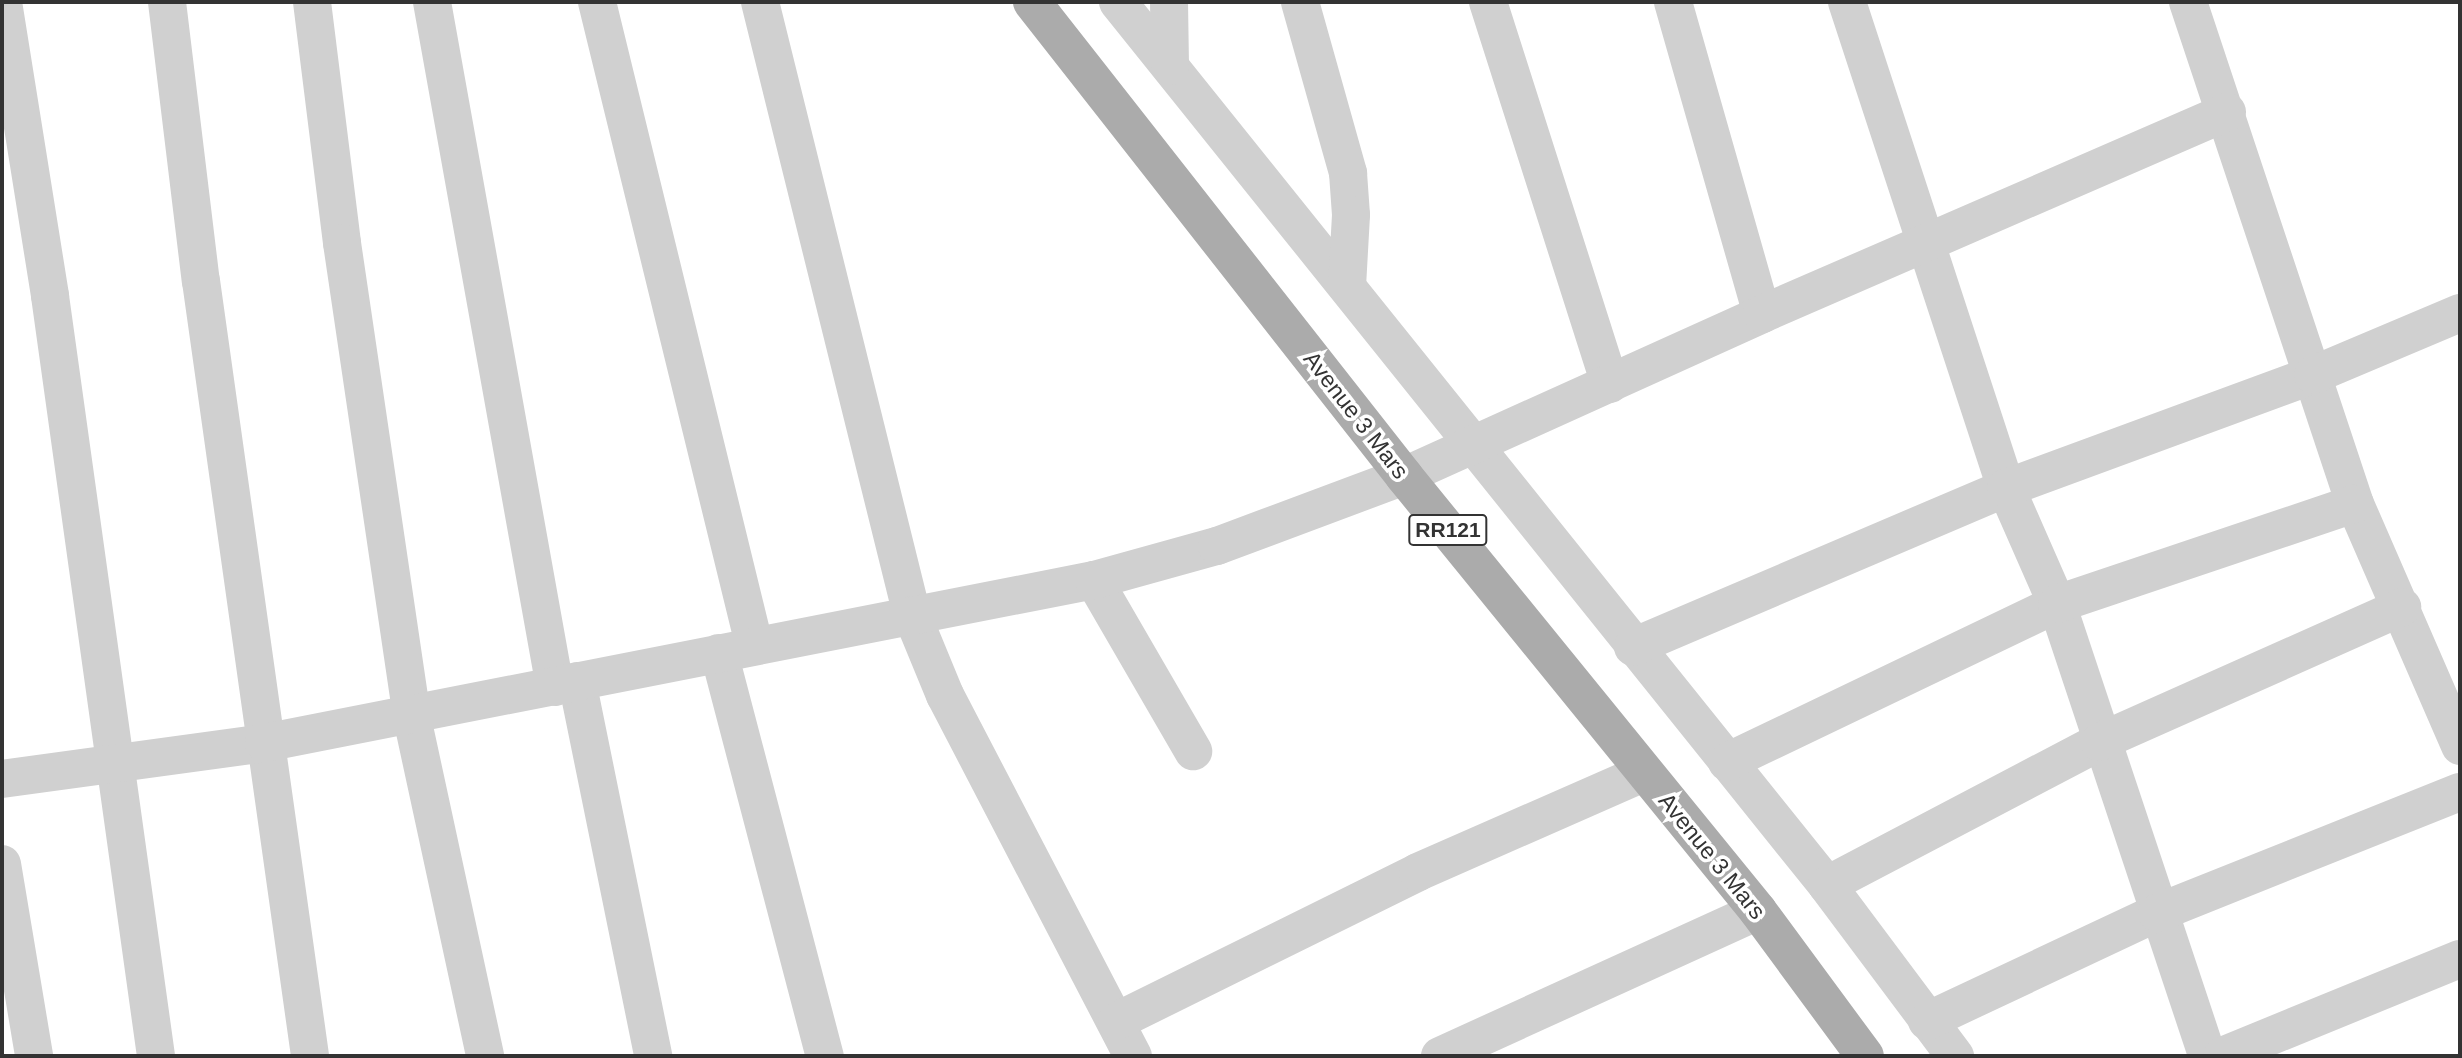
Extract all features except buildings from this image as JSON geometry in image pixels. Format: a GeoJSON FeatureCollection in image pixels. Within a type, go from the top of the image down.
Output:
{"type":"FeatureCollection","features":[{"type":"Feature","properties":{"kind":"main road","name":"Avenue 3 Mars"},"geometry":{"type":"LineString","coordinates":[[1032,2],[1404,476],[1758,911],[1864,1056]]}},
{"type":"Feature","properties":{"kind":"street"},"geometry":{"type":"LineString","coordinates":[[3,2],[117,762],[156,1056]]}},
{"type":"Feature","properties":{"kind":"street"},"geometry":{"type":"LineString","coordinates":[[167,2],[264,743],[310,1056]]}},
{"type":"Feature","properties":{"kind":"street"},"geometry":{"type":"LineString","coordinates":[[312,2],[342,243],[411,713],[485,1056]]}},
{"type":"Feature","properties":{"kind":"street"},"geometry":{"type":"LineString","coordinates":[[432,2],[566,684],[653,1056]]}},
{"type":"Feature","properties":{"kind":"street"},"geometry":{"type":"LineString","coordinates":[[597,2],[825,1056]]}},
{"type":"Feature","properties":{"kind":"street"},"geometry":{"type":"LineString","coordinates":[[760,2],[912,615],[945,695],[1133,1056]]}},
{"type":"Feature","properties":{"kind":"street"},"geometry":{"type":"LineString","coordinates":[[1118,2],[1475,445],[1633,647],[1827,885],[1955,1056]]}},
{"type":"Feature","properties":{"kind":"street"},"geometry":{"type":"LineString","coordinates":[[1169,2],[1170,66]]}},
{"type":"Feature","properties":{"kind":"street"},"geometry":{"type":"LineString","coordinates":[[1300,2],[1348,173],[1351,215],[1347,286]]}},
{"type":"Feature","properties":{"kind":"street"},"geometry":{"type":"LineString","coordinates":[[1488,2],[1610,384]]}},
{"type":"Feature","properties":{"kind":"street"},"geometry":{"type":"LineString","coordinates":[[1673,2],[1762,314]]}},
{"type":"Feature","properties":{"kind":"street"},"geometry":{"type":"LineString","coordinates":[[1847,2],[2006,488],[2057,604],[2099,742],[2207,1056]]}},
{"type":"Feature","properties":{"kind":"street"},"geometry":{"type":"LineString","coordinates":[[2188,2],[2227,112],[2355,504],[2402,607],[2460,746]]}},
{"type":"Feature","properties":{"kind":"street"},"geometry":{"type":"LineString","coordinates":[[2,779],[264,743],[1094,580],[1217,546],[1404,476],[1924,242],[2227,112]]}},
{"type":"Feature","properties":{"kind":"street"},"geometry":{"type":"LineString","coordinates":[[1633,647],[2006,488],[2313,375],[2460,313]]}},
{"type":"Feature","properties":{"kind":"street"},"geometry":{"type":"LineString","coordinates":[[1727,762],[2057,604],[2355,504]]}},
{"type":"Feature","properties":{"kind":"street"},"geometry":{"type":"LineString","coordinates":[[1094,580],[1193,751]]}},
{"type":"Feature","properties":{"kind":"street"},"geometry":{"type":"LineString","coordinates":[[1827,885],[2099,742],[2402,607]]}},
{"type":"Feature","properties":{"kind":"street"},"geometry":{"type":"LineString","coordinates":[[1117,1021],[1418,872],[1644,773]]}},
{"type":"Feature","properties":{"kind":"street"},"geometry":{"type":"LineString","coordinates":[[1927,1021],[2157,913],[2460,792]]}},
{"type":"Feature","properties":{"kind":"street"},"geometry":{"type":"LineString","coordinates":[[2,864],[34,1056]]}},
{"type":"Feature","properties":{"kind":"street"},"geometry":{"type":"LineString","coordinates":[[1440,1056],[1758,911]]}},
{"type":"Feature","properties":{"kind":"street"},"geometry":{"type":"LineString","coordinates":[[2222,1056],[2460,959]]}}]}
